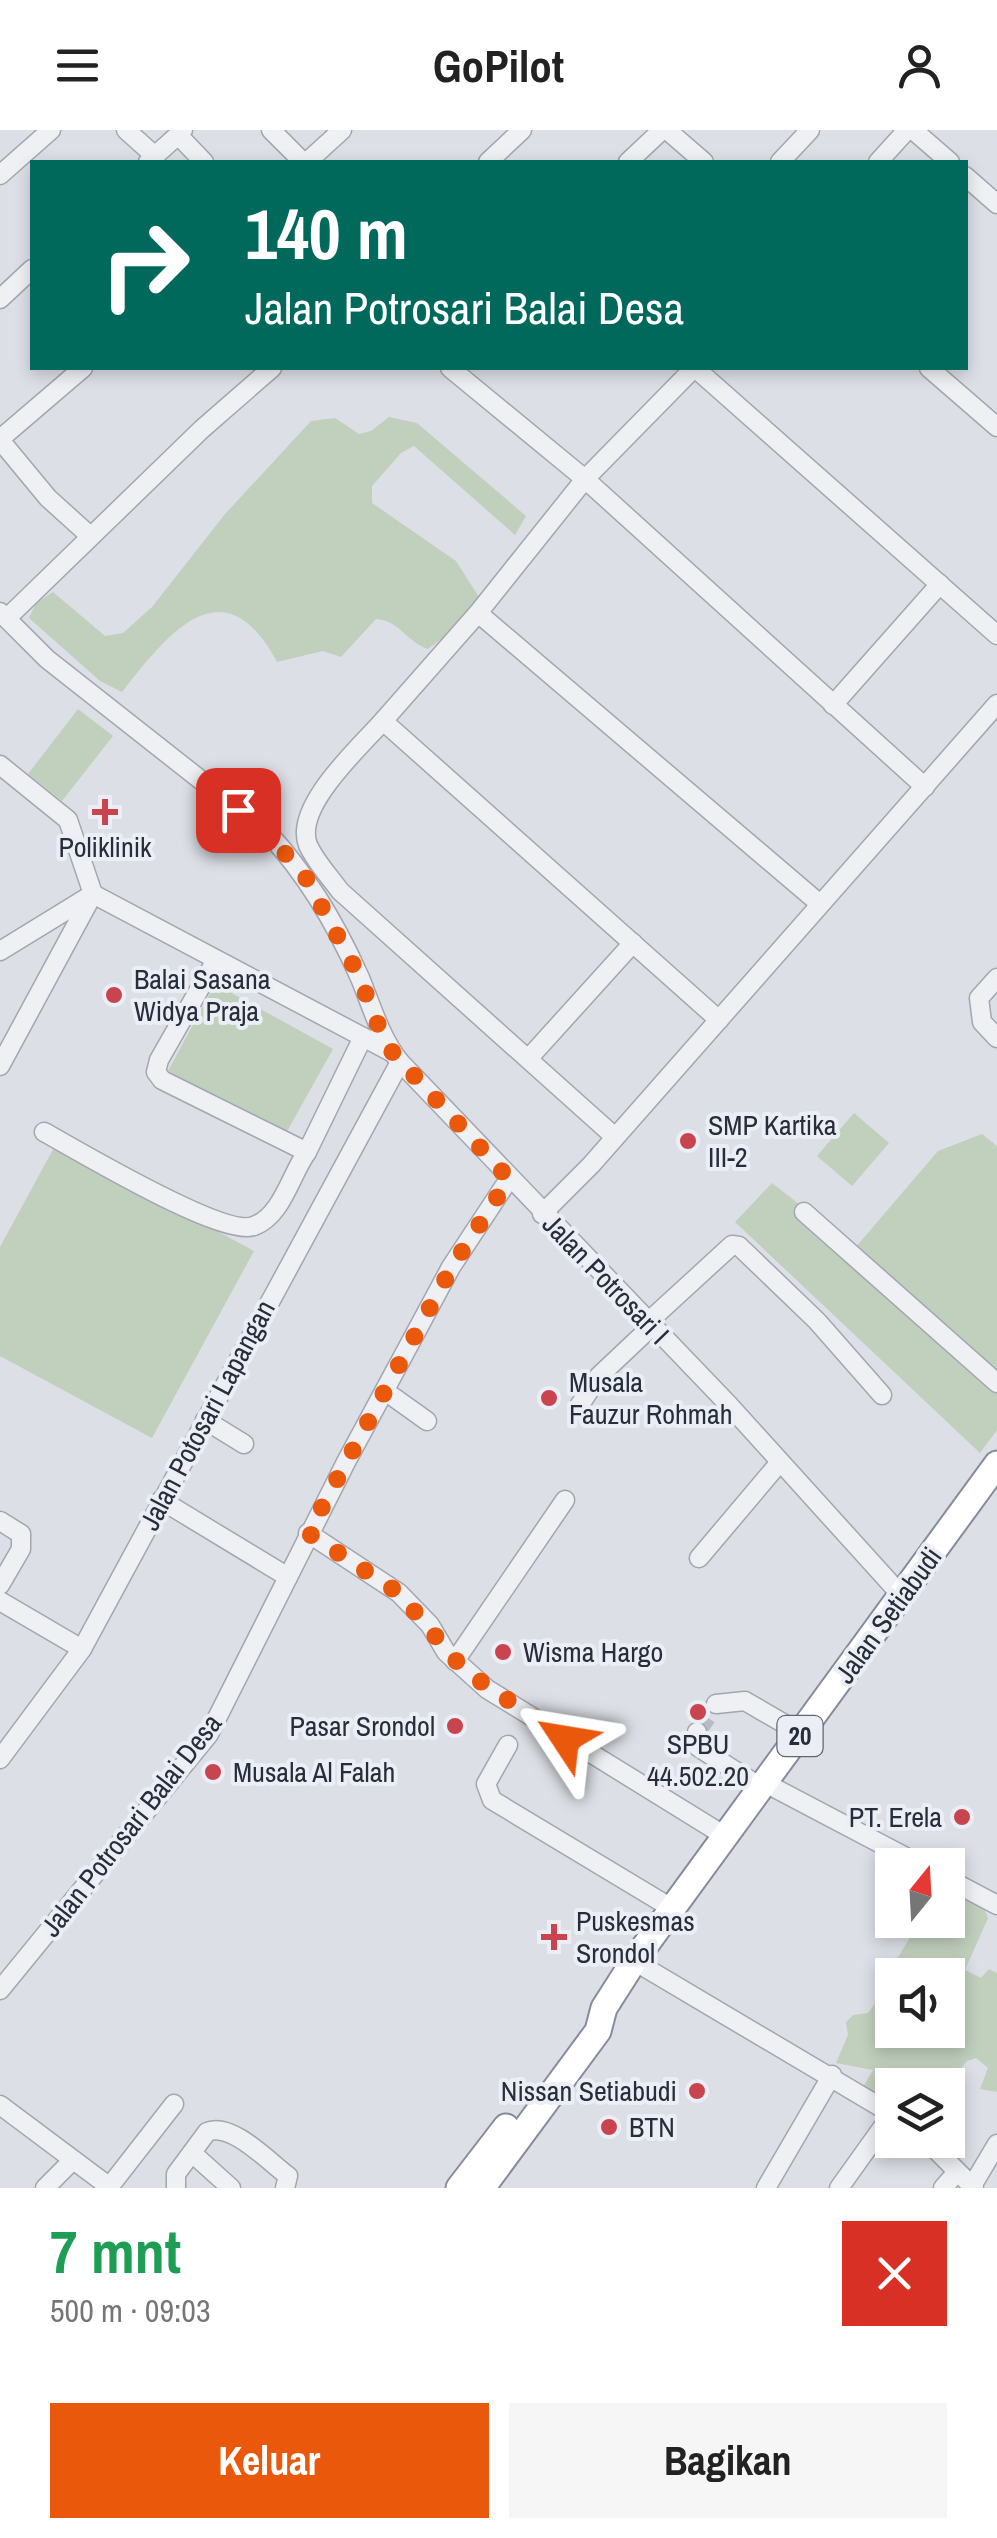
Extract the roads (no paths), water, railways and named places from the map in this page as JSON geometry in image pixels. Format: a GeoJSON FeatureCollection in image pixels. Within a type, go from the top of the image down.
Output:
{"type":"FeatureCollection","features":[{"type":"Feature","properties":{"kind":"highway","name":"Jalan Setiabudi"},"geometry":{"type":"LineString","coordinates":[[482,2188],[598,2031],[604,2008],[634,1962],[997,1464]]}},
{"type":"Feature","properties":{"kind":"highway","name":"Jalan Setiabudi"},"geometry":{"type":"LineString","coordinates":[[459,2188],[581,2025],[604,2008]]}},
{"type":"Feature","properties":{"kind":"street"},"geometry":{"type":"LineString","coordinates":[[0,175],[51,130]]}},
{"type":"Feature","properties":{"kind":"street"},"geometry":{"type":"LineString","coordinates":[[126,130],[152,159],[181,133],[202,160]]}},
{"type":"Feature","properties":{"kind":"street"},"geometry":{"type":"LineString","coordinates":[[271,130],[303,160]]}},
{"type":"Feature","properties":{"kind":"street"},"geometry":{"type":"LineString","coordinates":[[307,160],[342,130]]}},
{"type":"Feature","properties":{"kind":"street"},"geometry":{"type":"LineString","coordinates":[[490,160],[522,130]]}},
{"type":"Feature","properties":{"kind":"street"},"geometry":{"type":"LineString","coordinates":[[630,160],[664,130],[702,160]]}},
{"type":"Feature","properties":{"kind":"street"},"geometry":{"type":"LineString","coordinates":[[782,160],[810,130]]}},
{"type":"Feature","properties":{"kind":"street"},"geometry":{"type":"LineString","coordinates":[[880,160],[910,130],[948,160]]}},
{"type":"Feature","properties":{"kind":"street"},"geometry":{"type":"LineString","coordinates":[[968,179],[997,204]]}},
{"type":"Feature","properties":{"kind":"street"},"geometry":{"type":"LineString","coordinates":[[0,299],[30,271]]}},
{"type":"Feature","properties":{"kind":"street"},"geometry":{"type":"LineString","coordinates":[[82,370],[0,440],[48,498],[89,535]]}},
{"type":"Feature","properties":{"kind":"street"},"geometry":{"type":"LineString","coordinates":[[4,619],[89,535],[270,370]]}},
{"type":"Feature","properties":{"kind":"street"},"geometry":{"type":"LineString","coordinates":[[452,370],[584,479],[924,787]]}},
{"type":"Feature","properties":{"kind":"street"},"geometry":{"type":"LineString","coordinates":[[615,1137],[340,891],[307,843],[309,816],[328,781],[478,613],[584,479],[693,370]]}},
{"type":"Feature","properties":{"kind":"street"},"geometry":{"type":"LineString","coordinates":[[697,370],[997,634]]}},
{"type":"Feature","properties":{"kind":"street"},"geometry":{"type":"LineString","coordinates":[[931,370],[997,427]]}},
{"type":"Feature","properties":{"kind":"street"},"geometry":{"type":"LineString","coordinates":[[834,704],[940,584]]}},
{"type":"Feature","properties":{"kind":"street"},"geometry":{"type":"LineString","coordinates":[[478,613],[820,904]]}},
{"type":"Feature","properties":{"kind":"street","name":"Jalan Potrosari I"},"geometry":{"type":"LineString","coordinates":[[4,619],[47,659],[268,834],[288,855],[305,876],[358,974],[396,1057],[780,1462],[901,1596]]}},
{"type":"Feature","properties":{"kind":"street"},"geometry":{"type":"LineString","coordinates":[[542,1214],[615,1137],[997,704]]}},
{"type":"Feature","properties":{"kind":"street"},"geometry":{"type":"LineString","coordinates":[[383,721],[719,1020]]}},
{"type":"Feature","properties":{"kind":"street"},"geometry":{"type":"LineString","coordinates":[[0,765],[68,820],[93,894],[396,1057]]}},
{"type":"Feature","properties":{"kind":"street"},"geometry":{"type":"LineString","coordinates":[[0,950],[93,894]]}},
{"type":"Feature","properties":{"kind":"street"},"geometry":{"type":"LineString","coordinates":[[0,1066],[93,894]]}},
{"type":"Feature","properties":{"kind":"street"},"geometry":{"type":"LineString","coordinates":[[528,1059],[633,943]]}},
{"type":"Feature","properties":{"kind":"street"},"geometry":{"type":"LineString","coordinates":[[216,960],[156,1072],[162,1080],[307,1152]]}},
{"type":"Feature","properties":{"kind":"street"},"geometry":{"type":"LineString","coordinates":[[997,978],[979,998],[982,1022],[997,1038]]}},
{"type":"Feature","properties":{"kind":"street"},"geometry":{"type":"LineString","coordinates":[[44,1132],[200,1215],[236,1228],[252,1228],[265,1220],[307,1152],[363,1037]]}},
{"type":"Feature","properties":{"kind":"street","name":"Jalan Potosari Lapangan"},"geometry":{"type":"LineString","coordinates":[[0,1759],[82,1648],[396,1057]]}},
{"type":"Feature","properties":{"kind":"street","name":"Jalan Potrosari Balai Desa"},"geometry":{"type":"LineString","coordinates":[[0,1990],[209,1734],[308,1533],[452,1267],[509,1179]]}},
{"type":"Feature","properties":{"kind":"street"},"geometry":{"type":"LineString","coordinates":[[804,1212],[997,1383]]}},
{"type":"Feature","properties":{"kind":"street"},"geometry":{"type":"LineString","coordinates":[[579,1406],[599,1376],[726,1247],[739,1246],[817,1321],[882,1395]]}},
{"type":"Feature","properties":{"kind":"street"},"geometry":{"type":"LineString","coordinates":[[385,1392],[428,1421]]}},
{"type":"Feature","properties":{"kind":"street"},"geometry":{"type":"LineString","coordinates":[[205,1420],[244,1444]]}},
{"type":"Feature","properties":{"kind":"street"},"geometry":{"type":"LineString","coordinates":[[699,1558],[780,1462]]}},
{"type":"Feature","properties":{"kind":"street"},"geometry":{"type":"LineString","coordinates":[[161,1500],[288,1577]]}},
{"type":"Feature","properties":{"kind":"street"},"geometry":{"type":"LineString","coordinates":[[455,1661],[565,1500]]}},
{"type":"Feature","properties":{"kind":"street"},"geometry":{"type":"LineString","coordinates":[[0,1521],[21,1534],[21,1548],[0,1585]]}},
{"type":"Feature","properties":{"kind":"street"},"geometry":{"type":"LineString","coordinates":[[308,1533],[407,1600],[455,1661],[487,1689],[726,1836]]}},
{"type":"Feature","properties":{"kind":"street"},"geometry":{"type":"LineString","coordinates":[[0,1601],[82,1648]]}},
{"type":"Feature","properties":{"kind":"street"},"geometry":{"type":"LineString","coordinates":[[716,1704],[745,1700],[802,1734]]}},
{"type":"Feature","properties":{"kind":"street"},"geometry":{"type":"LineString","coordinates":[[697,1732],[698,1746],[763,1786],[887,1848]]}},
{"type":"Feature","properties":{"kind":"street"},"geometry":{"type":"LineString","coordinates":[[508,1745],[486,1784],[492,1800],[673,1908]]}},
{"type":"Feature","properties":{"kind":"street"},"geometry":{"type":"LineString","coordinates":[[965,1888],[991,1902],[997,1883]]}},
{"type":"Feature","properties":{"kind":"street"},"geometry":{"type":"LineString","coordinates":[[634,1962],[875,2103]]}},
{"type":"Feature","properties":{"kind":"street"},"geometry":{"type":"LineString","coordinates":[[766,2188],[832,2075]]}},
{"type":"Feature","properties":{"kind":"street"},"geometry":{"type":"LineString","coordinates":[[0,2104],[110,2187],[174,2104]]}},
{"type":"Feature","properties":{"kind":"street"},"geometry":{"type":"LineString","coordinates":[[176,2188],[176,2174],[207,2132],[228,2132],[288,2176],[285,2188]]}},
{"type":"Feature","properties":{"kind":"street"},"geometry":{"type":"LineString","coordinates":[[840,2188],[875,2138]]}},
{"type":"Feature","properties":{"kind":"street"},"geometry":{"type":"LineString","coordinates":[[943,2158],[973,2187],[997,2144]]}},
{"type":"Feature","properties":{"kind":"street"},"geometry":{"type":"LineString","coordinates":[[192,2153],[231,2188]]}},
{"type":"Feature","properties":{"kind":"street"},"geometry":{"type":"LineString","coordinates":[[45,2188],[72,2161]]}},
{"type":"Feature","properties":{"kind":"street"},"geometry":{"type":"LineString","coordinates":[[944,2188],[957,2172]]}},
{"type":"Feature","properties":{"kind":"tunnel"},"geometry":{"type":"LineString","coordinates":[[697,1732],[716,1704]]}},
{"type":"Feature","properties":{"kind":"place","name":"Poliklinik"},"geometry":{"type":"Point","coordinates":[105,812]}},
{"type":"Feature","properties":{"kind":"place","name":"Balai Sasana Widya Praja"},"geometry":{"type":"Point","coordinates":[114,995]}},
{"type":"Feature","properties":{"kind":"place","name":"SMP Kartika III-2"},"geometry":{"type":"Point","coordinates":[688,1141]}},
{"type":"Feature","properties":{"kind":"place","name":"Musala Fauzur Rohmah"},"geometry":{"type":"Point","coordinates":[549,1398]}},
{"type":"Feature","properties":{"kind":"place","name":"Wisma Hargo"},"geometry":{"type":"Point","coordinates":[503,1652]}},
{"type":"Feature","properties":{"kind":"place","name":"SPBU 44.502.20"},"geometry":{"type":"Point","coordinates":[698,1712]}},
{"type":"Feature","properties":{"kind":"place","name":"Pasar Srondol"},"geometry":{"type":"Point","coordinates":[455,1726]}},
{"type":"Feature","properties":{"kind":"place","name":"Musala Al Falah"},"geometry":{"type":"Point","coordinates":[213,1772]}},
{"type":"Feature","properties":{"kind":"place","name":"PT. Erela"},"geometry":{"type":"Point","coordinates":[962,1817]}},
{"type":"Feature","properties":{"kind":"place","name":"Puskesmas Srondol"},"geometry":{"type":"Point","coordinates":[554,1937]}},
{"type":"Feature","properties":{"kind":"place","name":"Nissan Setiabudi"},"geometry":{"type":"Point","coordinates":[697,2091]}},
{"type":"Feature","properties":{"kind":"place","name":"BTN"},"geometry":{"type":"Point","coordinates":[609,2127]}}]}
